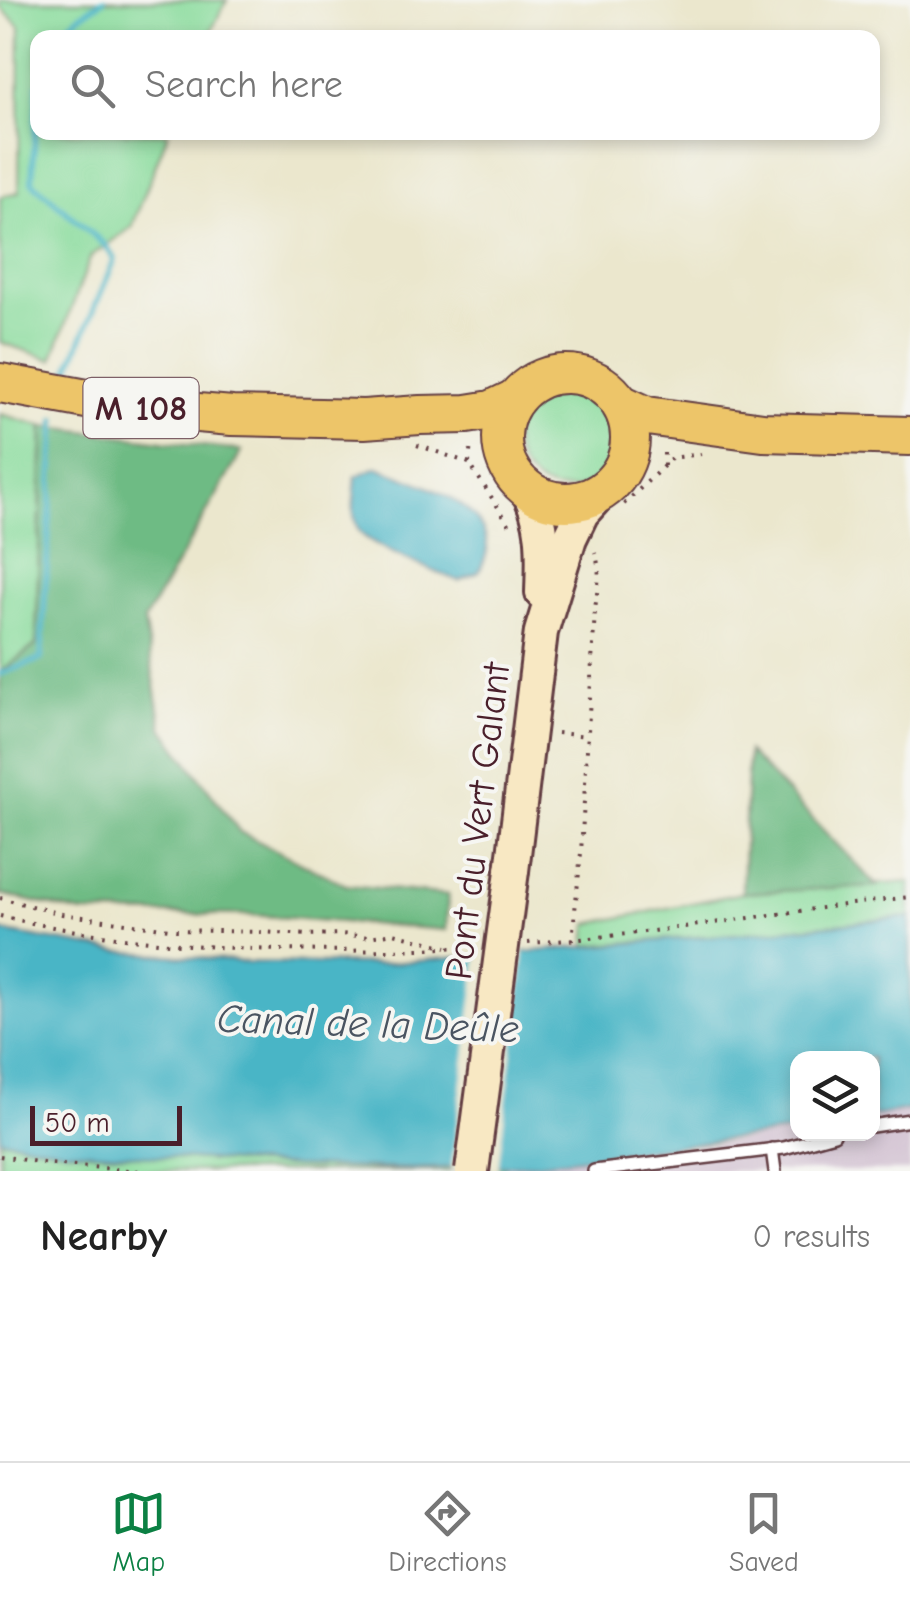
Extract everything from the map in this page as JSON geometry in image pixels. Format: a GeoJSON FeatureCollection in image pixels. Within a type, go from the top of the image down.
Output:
{"type":"FeatureCollection","features":[{"type":"Feature","properties":{"kind":"main road"},"geometry":{"type":"LineString","coordinates":[[541,632],[543,535],[536,508],[502,450],[507,412],[528,386],[544,378],[570,374],[602,386],[620,404],[628,420],[630,437],[615,489]]}},
{"type":"Feature","properties":{"kind":"main road","name":"M 108"},"geometry":{"type":"LineString","coordinates":[[0,383],[155,410],[284,418],[364,419],[482,413],[515,399]]}},
{"type":"Feature","properties":{"kind":"main road"},"geometry":{"type":"LineString","coordinates":[[620,404],[647,416],[762,432],[905,436]]}},
{"type":"Feature","properties":{"kind":"main road","name":"M 108"},"geometry":{"type":"LineString","coordinates":[[364,419],[478,446],[517,478]]}},
{"type":"Feature","properties":{"kind":"main road"},"geometry":{"type":"LineString","coordinates":[[517,478],[550,501],[584,500],[615,489],[640,458],[664,448],[718,436],[762,432]]}},
{"type":"Feature","properties":{"kind":"main road","name":"Pont du Vert Galant"},"geometry":{"type":"LineString","coordinates":[[472,1171],[541,632],[570,538],[582,513],[615,489]]}},
{"type":"Feature","properties":{"kind":"lane"},"geometry":{"type":"LineString","coordinates":[[880,1125],[910,1120]]}},
{"type":"Feature","properties":{"kind":"lane"},"geometry":{"type":"LineString","coordinates":[[594,1171],[772,1149],[805,1141]]}},
{"type":"Feature","properties":{"kind":"lane"},"geometry":{"type":"LineString","coordinates":[[772,1149],[775,1171]]}},
{"type":"Feature","properties":{"kind":"path"},"geometry":{"type":"LineString","coordinates":[[409,442],[469,463]]}},
{"type":"Feature","properties":{"kind":"path"},"geometry":{"type":"LineString","coordinates":[[615,489],[672,458],[706,454]]}},
{"type":"Feature","properties":{"kind":"path"},"geometry":{"type":"LineString","coordinates":[[572,940],[600,583],[594,547]]}},
{"type":"Feature","properties":{"kind":"path"},"geometry":{"type":"LineString","coordinates":[[557,733],[588,736]]}},
{"type":"Feature","properties":{"kind":"path"},"geometry":{"type":"LineString","coordinates":[[520,943],[643,933],[910,897]]}},
{"type":"Feature","properties":{"kind":"path"},"geometry":{"type":"LineString","coordinates":[[0,898],[62,914],[176,930],[368,937],[394,933],[452,948]]}},
{"type":"Feature","properties":{"kind":"path"},"geometry":{"type":"LineString","coordinates":[[0,916],[118,939],[177,944],[361,952],[486,946]]}},
{"type":"Feature","properties":{"kind":"path"},"geometry":{"type":"LineString","coordinates":[[0,1156],[142,1171]]}},
{"type":"Feature","properties":{"kind":"shaded area"},"geometry":{"type":"Polygon","coordinates":[[[910,1110],[910,1171],[505,1171],[505,1165],[675,1148],[669,1150],[790,1133],[790,1141],[880,1141],[880,1115],[910,1110]]]}},
{"type":"Feature","properties":{"kind":"green space"},"geometry":{"type":"Polygon","coordinates":[[[0,0],[227,0],[212,30],[30,30],[30,140],[165,140],[132,227],[91,256],[52,360],[0,342],[0,197],[19,192],[20,26],[0,7],[0,0]]]}},
{"type":"Feature","properties":{"kind":"green space"},"geometry":{"type":"Polygon","coordinates":[[[565,388],[585,392],[601,403],[612,419],[616,439],[612,459],[601,475],[585,486],[565,490],[545,486],[529,475],[518,459],[514,439],[518,419],[529,403],[545,392],[565,388]]]}},
{"type":"Feature","properties":{"kind":"green space"},"geometry":{"type":"Polygon","coordinates":[[[0,414],[43,426],[36,645],[0,672],[0,414]]]}},
{"type":"Feature","properties":{"kind":"green space"},"geometry":{"type":"Polygon","coordinates":[[[43,426],[242,451],[144,621],[162,727],[240,832],[346,885],[448,895],[446,930],[251,915],[83,913],[0,894],[0,672],[36,645],[43,426]]]}},
{"type":"Feature","properties":{"kind":"green space"},"geometry":{"type":"Polygon","coordinates":[[[748,752],[877,886],[742,893],[748,752]]]}},
{"type":"Feature","properties":{"kind":"green space"},"geometry":{"type":"Polygon","coordinates":[[[910,882],[910,917],[586,946],[588,924],[742,893],[910,882]]]}},
{"type":"Feature","properties":{"kind":"green space"},"geometry":{"type":"Polygon","coordinates":[[[0,1139],[64,1150],[294,1166],[412,1169],[505,1165],[505,1171],[0,1171],[0,1139]]]}},
{"type":"Feature","properties":{"kind":"water"},"geometry":{"type":"Polygon","coordinates":[[[377,467],[446,495],[475,518],[484,532],[487,549],[479,572],[459,581],[390,551],[359,531],[354,512],[356,476],[377,467]]]}},
{"type":"Feature","properties":{"kind":"water","name":"Canal de la Deûle"},"geometry":{"type":"Polygon","coordinates":[[[910,917],[910,1110],[880,1115],[880,1051],[790,1051],[790,1132],[524,1165],[412,1169],[294,1166],[64,1150],[0,1139],[0,931],[116,951],[248,962],[380,964],[910,917]]]}},
{"type":"Feature","properties":{"kind":"pier"},"geometry":{"type":"Polygon","coordinates":[[[525,947],[498,1170],[451,1171],[478,951],[525,947]]]}},
{"type":"Feature","properties":{"kind":"waterway"},"geometry":{"type":"LineString","coordinates":[[64,30],[103,0]]}},
{"type":"Feature","properties":{"kind":"waterway"},"geometry":{"type":"LineString","coordinates":[[35,140],[32,182],[106,246],[115,259],[67,374]]}},
{"type":"Feature","properties":{"kind":"waterway"},"geometry":{"type":"LineString","coordinates":[[0,674],[41,659],[56,419]]}}]}
